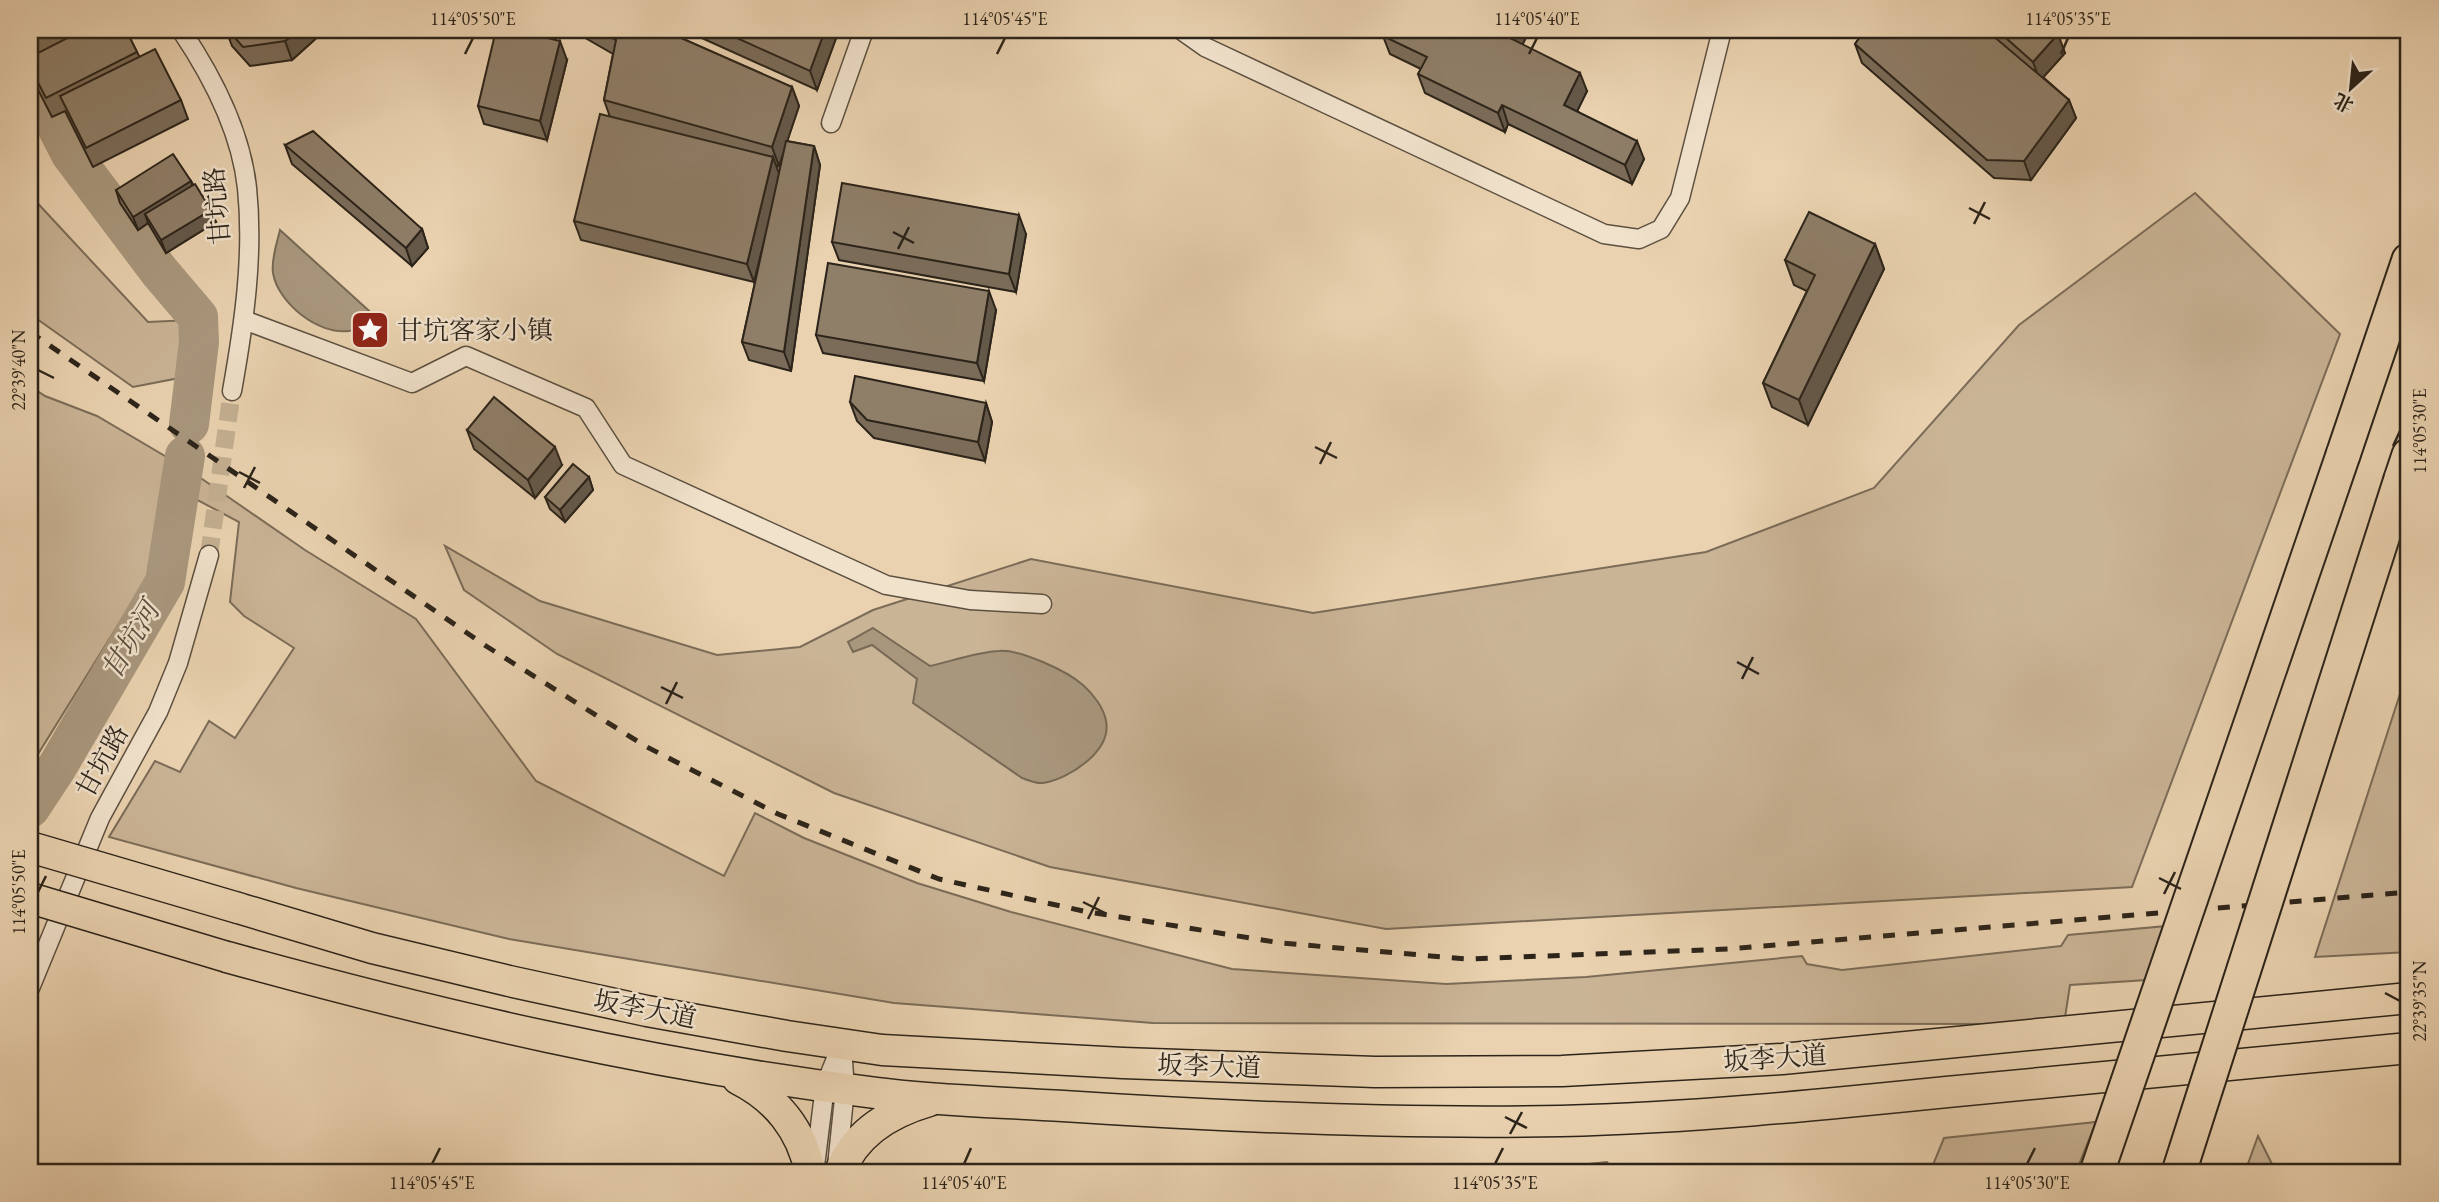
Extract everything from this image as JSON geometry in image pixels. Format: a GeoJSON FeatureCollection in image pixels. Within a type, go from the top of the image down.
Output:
{"type":"FeatureCollection","features":[{"type":"Feature","properties":{"kind":"highway"},"geometry":{"type":"LineString","coordinates":[[2097,1172],[2409,260]]}},
{"type":"Feature","properties":{"kind":"highway"},"geometry":{"type":"LineString","coordinates":[[2179,1172],[2405,467]]}},
{"type":"Feature","properties":{"kind":"main road","name":"坂李大道"},"geometry":{"type":"LineString","coordinates":[[30,847],[372,948],[509,981],[647,1011],[882,1050],[1123,1063],[1375,1072],[1562,1071],[1782,1059],[2409,998]]}},
{"type":"Feature","properties":{"kind":"main road","name":"坂李大道"},"geometry":{"type":"LineString","coordinates":[[30,898],[363,995],[500,1028],[637,1056],[835,1088],[1127,1110],[1375,1121],[1565,1121],[1783,1108],[2409,1048]]}},
{"type":"Feature","properties":{"kind":"main road"},"geometry":{"type":"LineString","coordinates":[[719,1070],[770,1099],[788,1119],[799,1138],[812,1172]]}},
{"type":"Feature","properties":{"kind":"main road"},"geometry":{"type":"LineString","coordinates":[[838,1172],[865,1134],[884,1119],[905,1108],[940,1098]]}},
{"type":"Feature","properties":{"kind":"street","name":"甘坑路"},"geometry":{"type":"LineString","coordinates":[[181,30],[227,113],[247,187],[244,320],[232,391]]}},
{"type":"Feature","properties":{"kind":"street"},"geometry":{"type":"LineString","coordinates":[[831,123],[864,30]]}},
{"type":"Feature","properties":{"kind":"street"},"geometry":{"type":"LineString","coordinates":[[1181,30],[1205,47],[1604,234],[1639,239],[1661,229],[1680,198],[1722,30]]}},
{"type":"Feature","properties":{"kind":"street"},"geometry":{"type":"LineString","coordinates":[[244,320],[412,383],[466,356],[586,408],[623,465],[886,586],[970,600],[1042,604]]}},
{"type":"Feature","properties":{"kind":"street","name":"甘坑路"},"geometry":{"type":"LineString","coordinates":[[30,988],[100,818],[158,712],[178,663],[209,555]]}},
{"type":"Feature","properties":{"kind":"street"},"geometry":{"type":"LineString","coordinates":[[812,1172],[835,1088],[842,1044]]}},
{"type":"Feature","properties":{"kind":"street"},"geometry":{"type":"LineString","coordinates":[[835,1088],[838,1172]]}},
{"type":"Feature","properties":{"kind":"shaded area"},"geometry":{"type":"Polygon","coordinates":[[[2195,193],[2340,334],[2132,887],[1386,929],[1050,867],[834,793],[557,654],[464,590],[445,546],[540,601],[717,655],[800,647],[873,610],[1031,559],[1313,613],[1706,552],[1874,488],[2019,325],[2195,193]]]}},
{"type":"Feature","properties":{"kind":"shaded area"},"geometry":{"type":"Polygon","coordinates":[[[30,195],[148,322],[190,320],[190,352],[179,378],[133,387],[30,314],[30,195]]]}},
{"type":"Feature","properties":{"kind":"shaded area"},"geometry":{"type":"Polygon","coordinates":[[[280,230],[378,319],[360,328],[337,331],[313,322],[291,306],[276,284],[273,273],[280,230]]]}},
{"type":"Feature","properties":{"kind":"shaded area"},"geometry":{"type":"Polygon","coordinates":[[[30,386],[45,396],[97,416],[192,472],[305,550],[416,619],[536,781],[724,876],[755,813],[804,838],[917,883],[1011,912],[1232,969],[1446,984],[1586,977],[1802,956],[1807,964],[1842,970],[2061,946],[2068,935],[2167,926],[2147,980],[2070,985],[2064,1024],[1153,1023],[894,1003],[509,939],[296,888],[109,837],[155,761],[180,772],[209,721],[235,738],[294,648],[244,616],[230,602],[239,522],[171,486],[159,559],[30,767],[30,386]]]}},
{"type":"Feature","properties":{"kind":"shaded area"},"geometry":{"type":"Polygon","coordinates":[[[873,628],[930,666],[973,655],[1008,651],[1031,657],[1055,668],[1076,679],[1098,702],[1106,721],[1102,743],[1086,762],[1065,776],[1040,783],[1022,778],[913,703],[917,679],[872,645],[853,652],[848,642],[873,628]]]}},
{"type":"Feature","properties":{"kind":"shaded area"},"geometry":{"type":"Polygon","coordinates":[[[2409,666],[2409,952],[2315,957],[2409,666]]]}},
{"type":"Feature","properties":{"kind":"shaded area"},"geometry":{"type":"Polygon","coordinates":[[[2096,1122],[2076,1172],[1930,1172],[1944,1138],[2096,1122]]]}},
{"type":"Feature","properties":{"kind":"shaded area"},"geometry":{"type":"Polygon","coordinates":[[[2258,1136],[2276,1172],[2245,1172],[2258,1136]]]}},
{"type":"Feature","properties":{"kind":"shaded area"},"geometry":{"type":"Polygon","coordinates":[[[1607,1162],[1614,1172],[1513,1172],[1607,1162]]]}},
{"type":"Feature","properties":{"kind":"building"},"geometry":{"type":"Polygon","coordinates":[[[30,30],[50,30],[30,41],[30,30]]]}},
{"type":"Feature","properties":{"kind":"building"},"geometry":{"type":"Polygon","coordinates":[[[83,30],[126,30],[137,52],[46,98],[30,67],[30,57],[83,30]]]}},
{"type":"Feature","properties":{"kind":"building"},"geometry":{"type":"Polygon","coordinates":[[[228,30],[299,30],[285,41],[243,47],[228,30]]]}},
{"type":"Feature","properties":{"kind":"building"},"geometry":{"type":"Polygon","coordinates":[[[496,30],[514,30],[560,41],[540,121],[478,106],[496,30]]]}},
{"type":"Feature","properties":{"kind":"building"},"geometry":{"type":"Polygon","coordinates":[[[597,30],[663,30],[792,87],[772,147],[604,100],[616,40],[597,30]]]}},
{"type":"Feature","properties":{"kind":"building"},"geometry":{"type":"Polygon","coordinates":[[[719,30],[825,30],[810,71],[719,30]]]}},
{"type":"Feature","properties":{"kind":"building"},"geometry":{"type":"Polygon","coordinates":[[[1386,30],[1514,30],[1510,38],[1580,73],[1564,105],[1637,141],[1625,165],[1502,105],[1498,113],[1418,74],[1427,57],[1383,36],[1386,30]]]}},
{"type":"Feature","properties":{"kind":"building"},"geometry":{"type":"Polygon","coordinates":[[[1865,30],[1986,30],[2069,100],[2024,161],[1987,160],[1855,44],[1865,30]]]}},
{"type":"Feature","properties":{"kind":"building"},"geometry":{"type":"Polygon","coordinates":[[[1997,30],[2053,30],[2058,34],[2033,62],[1997,30]]]}},
{"type":"Feature","properties":{"kind":"building"},"geometry":{"type":"Polygon","coordinates":[[[155,49],[181,100],[86,148],[60,96],[155,49]]]}},
{"type":"Feature","properties":{"kind":"building"},"geometry":{"type":"Polygon","coordinates":[[[600,114],[773,157],[747,264],[574,221],[600,114]]]}},
{"type":"Feature","properties":{"kind":"building"},"geometry":{"type":"Polygon","coordinates":[[[313,131],[422,229],[406,248],[285,145],[313,131]]]}},
{"type":"Feature","properties":{"kind":"building"},"geometry":{"type":"Polygon","coordinates":[[[786,141],[814,146],[784,352],[742,342],[786,141]]]}},
{"type":"Feature","properties":{"kind":"building"},"geometry":{"type":"Polygon","coordinates":[[[173,154],[191,181],[133,217],[116,190],[173,154]]]}},
{"type":"Feature","properties":{"kind":"building"},"geometry":{"type":"Polygon","coordinates":[[[842,183],[1019,215],[1009,274],[832,242],[842,183]]]}},
{"type":"Feature","properties":{"kind":"building"},"geometry":{"type":"Polygon","coordinates":[[[195,184],[211,210],[161,240],[145,214],[195,184]]]}},
{"type":"Feature","properties":{"kind":"building"},"geometry":{"type":"Polygon","coordinates":[[[1809,212],[1875,244],[1799,400],[1763,383],[1815,275],[1785,260],[1809,212]]]}},
{"type":"Feature","properties":{"kind":"building"},"geometry":{"type":"Polygon","coordinates":[[[828,263],[989,291],[977,363],[816,335],[828,263]]]}},
{"type":"Feature","properties":{"kind":"building"},"geometry":{"type":"Polygon","coordinates":[[[855,376],[986,403],[978,442],[867,420],[850,402],[855,376]]]}},
{"type":"Feature","properties":{"kind":"building"},"geometry":{"type":"Polygon","coordinates":[[[494,397],[555,447],[528,480],[467,430],[494,397]]]}},
{"type":"Feature","properties":{"kind":"building"},"geometry":{"type":"Polygon","coordinates":[[[573,464],[589,477],[560,510],[545,497],[573,464]]]}},
{"type":"Feature","properties":{"kind":"waterway","name":"甘坑河"},"geometry":{"type":"LineString","coordinates":[[30,92],[55,123],[71,154],[159,271],[198,317],[199,342],[189,424]]}},
{"type":"Feature","properties":{"kind":"waterway","name":"甘坑河"},"geometry":{"type":"LineString","coordinates":[[30,808],[57,767],[165,582],[185,456]]}},
{"type":"Feature","properties":{"kind":"tunnel"},"geometry":{"type":"LineString","coordinates":[[209,555],[232,391]]}},
{"type":"Feature","properties":{"kind":"railway"},"geometry":{"type":"LineString","coordinates":[[30,332],[486,646],[645,746],[778,814],[939,879],[1083,911],[1281,943],[1467,959],[1728,949],[2409,892]]}},
{"type":"Feature","properties":{"kind":"place","name":"甘坑客家小镇"},"geometry":{"type":"Point","coordinates":[370,330]}}]}
